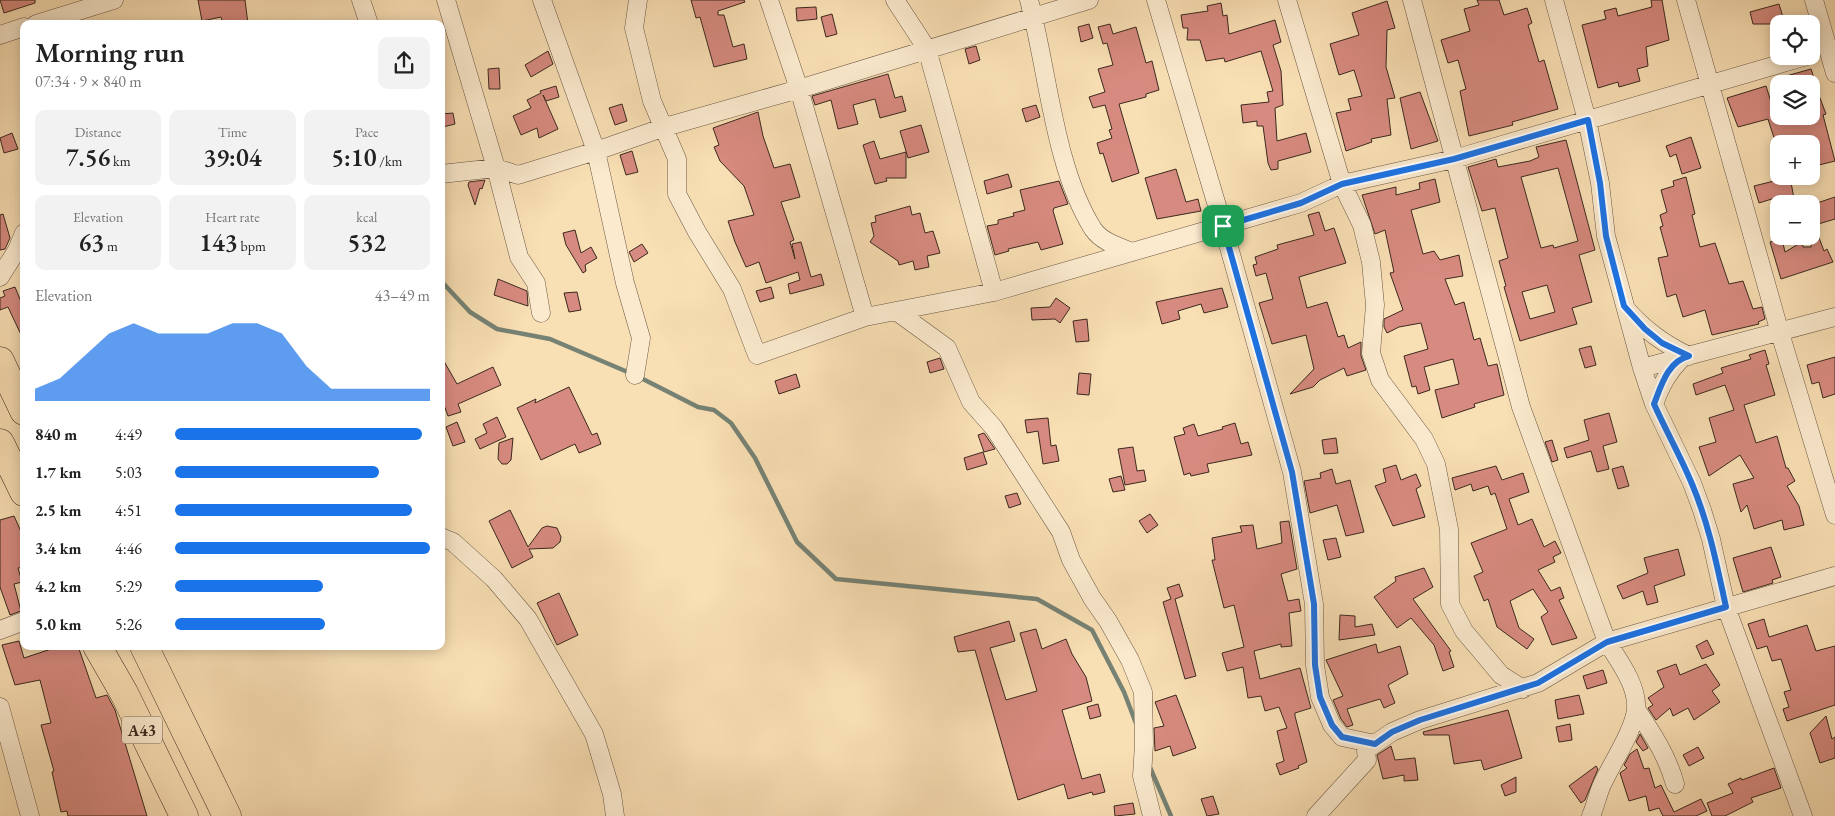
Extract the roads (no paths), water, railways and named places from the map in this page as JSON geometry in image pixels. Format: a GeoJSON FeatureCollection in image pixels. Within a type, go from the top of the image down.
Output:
{"type":"FeatureCollection","features":[{"type":"Feature","properties":{"kind":"highway"},"geometry":{"type":"LineString","coordinates":[[0,362],[20,403]]}},
{"type":"Feature","properties":{"kind":"highway"},"geometry":{"type":"LineString","coordinates":[[0,443],[20,484]]}},
{"type":"Feature","properties":{"kind":"highway","name":"A43"},"geometry":{"type":"LineString","coordinates":[[100,650],[124,693],[184,816]]}},
{"type":"Feature","properties":{"kind":"highway","name":"A43"},"geometry":{"type":"LineString","coordinates":[[146,650],[227,816]]}},
{"type":"Feature","properties":{"kind":"street"},"geometry":{"type":"LineString","coordinates":[[49,20],[114,0]]}},
{"type":"Feature","properties":{"kind":"street"},"geometry":{"type":"LineString","coordinates":[[361,0],[368,20]]}},
{"type":"Feature","properties":{"kind":"street"},"geometry":{"type":"LineString","coordinates":[[446,0],[496,168],[519,256],[536,283],[541,313]]}},
{"type":"Feature","properties":{"kind":"street"},"geometry":{"type":"LineString","coordinates":[[542,0],[596,151],[625,284],[641,338],[635,375]]}},
{"type":"Feature","properties":{"kind":"street"},"geometry":{"type":"LineString","coordinates":[[638,0],[634,28],[652,101],[665,127],[677,159],[677,194],[696,232],[732,289],[756,355],[865,316],[994,292],[1301,203],[1342,184],[1454,159],[1777,65]]}},
{"type":"Feature","properties":{"kind":"street"},"geometry":{"type":"LineString","coordinates":[[769,0],[799,90],[865,316]]}},
{"type":"Feature","properties":{"kind":"street"},"geometry":{"type":"LineString","coordinates":[[895,0],[927,49],[994,292]]}},
{"type":"Feature","properties":{"kind":"street"},"geometry":{"type":"LineString","coordinates":[[445,174],[496,168],[518,175],[665,127],[799,90],[927,49],[1032,8],[1089,0]]}},
{"type":"Feature","properties":{"kind":"street"},"geometry":{"type":"LineString","coordinates":[[1156,0],[1223,226],[1292,472],[1314,604],[1315,665],[1320,697],[1332,725],[1342,737],[1375,744]]}},
{"type":"Feature","properties":{"kind":"street"},"geometry":{"type":"LineString","coordinates":[[1287,0],[1342,184],[1362,225],[1371,262],[1375,305],[1371,353],[1380,380],[1424,439],[1436,464],[1449,529],[1450,604],[1464,631],[1501,675],[1523,690]]}},
{"type":"Feature","properties":{"kind":"street"},"geometry":{"type":"LineString","coordinates":[[1412,0],[1521,408],[1607,642],[1628,678],[1633,691],[1636,709],[1657,740],[1669,764],[1675,784]]}},
{"type":"Feature","properties":{"kind":"street"},"geometry":{"type":"LineString","coordinates":[[1554,0],[1588,120],[1600,183],[1606,236],[1642,368],[1654,404],[1698,501],[1711,539],[1726,607],[1803,816]]}},
{"type":"Feature","properties":{"kind":"street"},"geometry":{"type":"LineString","coordinates":[[1686,0],[1780,333],[1835,515]]}},
{"type":"Feature","properties":{"kind":"street"},"geometry":{"type":"LineString","coordinates":[[1814,0],[1832,49],[1835,73]]}},
{"type":"Feature","properties":{"kind":"street"},"geometry":{"type":"LineString","coordinates":[[1032,8],[1066,171],[1094,230],[1112,245],[1132,252]]}},
{"type":"Feature","properties":{"kind":"street"},"geometry":{"type":"LineString","coordinates":[[0,35],[20,28]]}},
{"type":"Feature","properties":{"kind":"street"},"geometry":{"type":"LineString","coordinates":[[0,277],[20,242]]}},
{"type":"Feature","properties":{"kind":"street"},"geometry":{"type":"LineString","coordinates":[[1624,306],[1645,329],[1662,343],[1686,357]]}},
{"type":"Feature","properties":{"kind":"street"},"geometry":{"type":"LineString","coordinates":[[896,311],[947,348],[971,402],[994,428],[1061,532],[1071,560],[1130,660],[1143,692],[1144,744],[1142,776],[1152,816]]}},
{"type":"Feature","properties":{"kind":"street"},"geometry":{"type":"LineString","coordinates":[[1642,368],[1835,318]]}},
{"type":"Feature","properties":{"kind":"street"},"geometry":{"type":"LineString","coordinates":[[1654,404],[1670,369],[1686,357]]}},
{"type":"Feature","properties":{"kind":"street"},"geometry":{"type":"LineString","coordinates":[[445,539],[453,542],[494,579],[528,619],[594,734],[612,794],[615,816]]}},
{"type":"Feature","properties":{"kind":"street"},"geometry":{"type":"LineString","coordinates":[[1316,816],[1366,760],[1366,750],[1392,732],[1420,720],[1523,690],[1553,676],[1607,642],[1835,576]]}},
{"type":"Feature","properties":{"kind":"street"},"geometry":{"type":"LineString","coordinates":[[0,630],[20,622]]}},
{"type":"Feature","properties":{"kind":"street"},"geometry":{"type":"LineString","coordinates":[[0,707],[30,816]]}},
{"type":"Feature","properties":{"kind":"street"},"geometry":{"type":"LineString","coordinates":[[1590,816],[1631,725],[1636,709]]}},
{"type":"Feature","properties":{"kind":"waterway"},"geometry":{"type":"LineString","coordinates":[[445,285],[470,312],[497,329],[550,339],[630,373]]}},
{"type":"Feature","properties":{"kind":"waterway"},"geometry":{"type":"LineString","coordinates":[[637,376],[698,407],[714,410],[731,423],[755,458],[797,542],[836,579],[1037,599],[1092,630],[1124,692],[1137,726]]}},
{"type":"Feature","properties":{"kind":"waterway"},"geometry":{"type":"LineString","coordinates":[[1149,765],[1171,816]]}}]}
